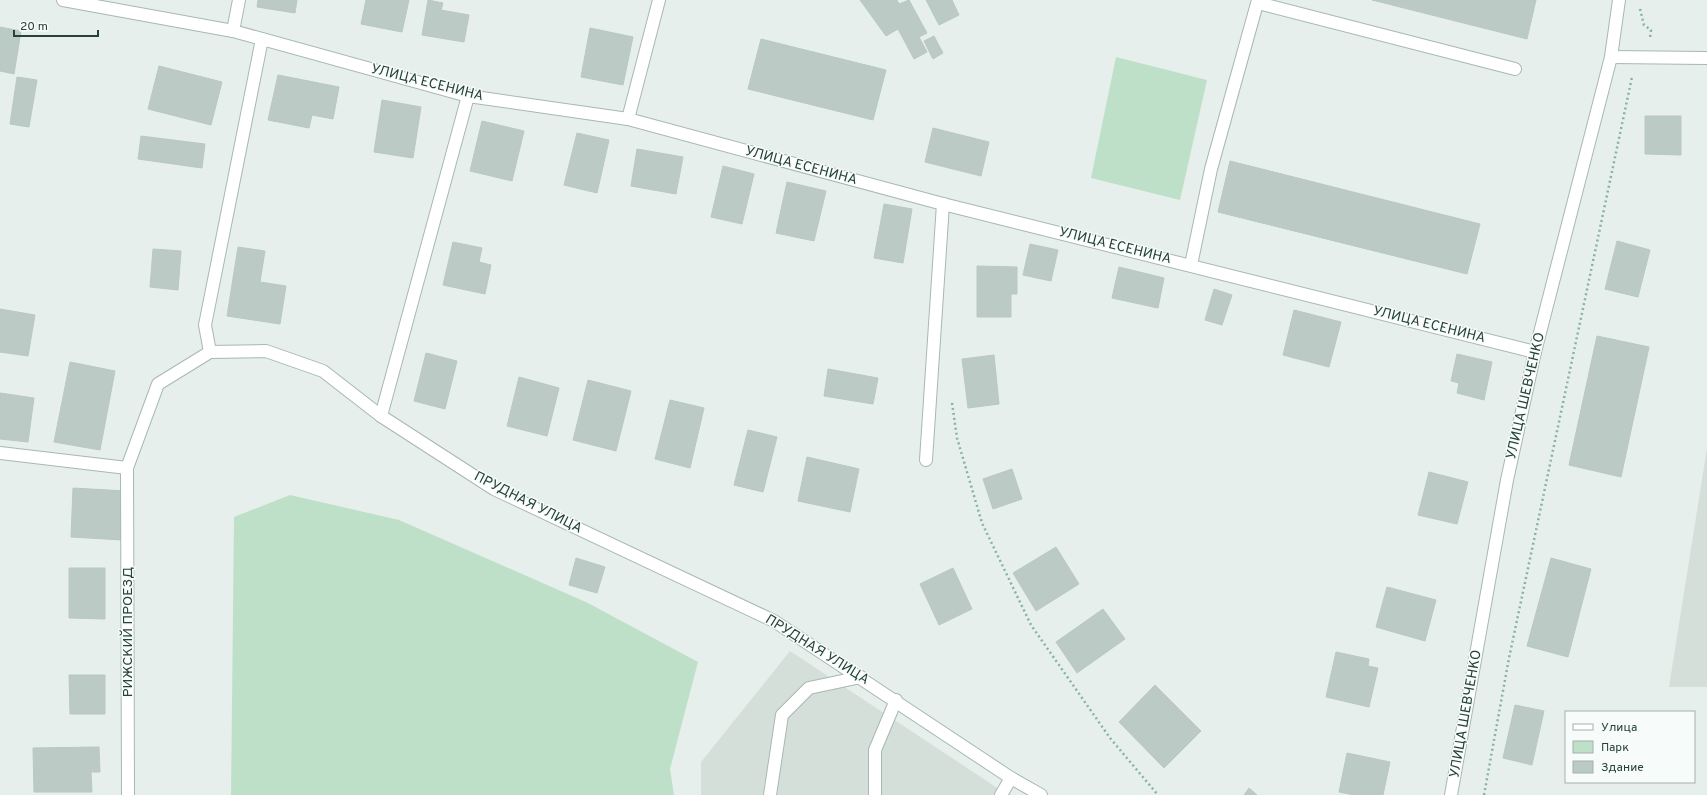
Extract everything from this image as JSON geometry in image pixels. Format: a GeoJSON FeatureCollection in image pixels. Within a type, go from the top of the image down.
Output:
{"type":"FeatureCollection","features":[{"type":"Feature","properties":{"kind":"street","name":"УЛИЦА ЕСЕНИНА"},"geometry":{"type":"LineString","coordinates":[[63,0],[233,31],[468,96],[628,119],[943,204],[1535,352]]}},
{"type":"Feature","properties":{"kind":"street"},"geometry":{"type":"LineString","coordinates":[[233,31],[239,0]]}},
{"type":"Feature","properties":{"kind":"street"},"geometry":{"type":"LineString","coordinates":[[628,119],[658,0]]}},
{"type":"Feature","properties":{"kind":"street","name":"УЛИЦА ШЕВЧЕНКО"},"geometry":{"type":"LineString","coordinates":[[1451,795],[1508,480],[1535,352],[1611,57],[1619,0]]}},
{"type":"Feature","properties":{"kind":"street"},"geometry":{"type":"LineString","coordinates":[[1191,265],[1211,169],[1258,1],[1515,69]]}},
{"type":"Feature","properties":{"kind":"street"},"geometry":{"type":"LineString","coordinates":[[0,453],[128,468],[158,384],[210,352],[205,325],[262,39]]}},
{"type":"Feature","properties":{"kind":"street"},"geometry":{"type":"LineString","coordinates":[[1611,57],[1707,58]]}},
{"type":"Feature","properties":{"kind":"street"},"geometry":{"type":"LineString","coordinates":[[381,416],[468,96]]}},
{"type":"Feature","properties":{"kind":"street"},"geometry":{"type":"LineString","coordinates":[[926,460],[943,204]]}},
{"type":"Feature","properties":{"kind":"street","name":"ПРУДНАЯ УЛИЦА"},"geometry":{"type":"LineString","coordinates":[[210,352],[266,351],[323,371],[381,416],[494,489],[774,621],[896,700],[1011,778],[1041,795]]}},
{"type":"Feature","properties":{"kind":"street","name":"РИЖСКИЙ ПРОЕЗД"},"geometry":{"type":"LineString","coordinates":[[128,468],[128,795]]}},
{"type":"Feature","properties":{"kind":"street"},"geometry":{"type":"LineString","coordinates":[[770,795],[782,715],[809,688],[860,677]]}},
{"type":"Feature","properties":{"kind":"street"},"geometry":{"type":"LineString","coordinates":[[875,795],[875,750],[896,700]]}},
{"type":"Feature","properties":{"kind":"street"},"geometry":{"type":"LineString","coordinates":[[1000,795],[1011,778]]}},
{"type":"Feature","properties":{"kind":"path"},"geometry":{"type":"LineString","coordinates":[[1641,5],[1640,10],[1644,25],[1651,30],[1649,45]]}},
{"type":"Feature","properties":{"kind":"path"},"geometry":{"type":"LineString","coordinates":[[1484,795],[1509,658],[1632,76],[1637,73]]}},
{"type":"Feature","properties":{"kind":"path"},"geometry":{"type":"LineString","coordinates":[[952,399],[957,438],[982,523],[1031,625],[1110,738],[1158,795]]}},
{"type":"Feature","properties":{"kind":"shaded area"},"geometry":{"type":"Polygon","coordinates":[[[1707,448],[1707,687],[1669,687],[1707,448]]]}},
{"type":"Feature","properties":{"kind":"shaded area"},"geometry":{"type":"Polygon","coordinates":[[[790,651],[1008,795],[701,795],[701,762],[790,651]]]}},
{"type":"Feature","properties":{"kind":"green space"},"geometry":{"type":"Polygon","coordinates":[[[1116,57],[1207,80],[1180,200],[1091,178],[1116,57]]]}},
{"type":"Feature","properties":{"kind":"green space"},"geometry":{"type":"Polygon","coordinates":[[[290,495],[399,520],[588,603],[698,662],[670,769],[674,795],[231,795],[234,517],[290,495]]]}},
{"type":"Feature","properties":{"kind":"building"},"geometry":{"type":"Polygon","coordinates":[[[258,0],[297,0],[295,13],[257,7],[258,0]]]}},
{"type":"Feature","properties":{"kind":"building"},"geometry":{"type":"Polygon","coordinates":[[[366,0],[409,0],[402,32],[361,24],[366,0]]]}},
{"type":"Feature","properties":{"kind":"building"},"geometry":{"type":"Polygon","coordinates":[[[428,0],[443,3],[441,10],[469,15],[464,42],[422,35],[428,0]]]}},
{"type":"Feature","properties":{"kind":"building"},"geometry":{"type":"Polygon","coordinates":[[[860,0],[897,0],[899,4],[909,0],[927,33],[919,37],[927,52],[914,59],[898,29],[886,36],[860,0]]]}},
{"type":"Feature","properties":{"kind":"building"},"geometry":{"type":"Polygon","coordinates":[[[926,0],[952,0],[959,15],[939,25],[926,0]]]}},
{"type":"Feature","properties":{"kind":"building"},"geometry":{"type":"Polygon","coordinates":[[[1372,0],[1536,0],[1527,39],[1372,0]]]}},
{"type":"Feature","properties":{"kind":"building"},"geometry":{"type":"Polygon","coordinates":[[[0,27],[21,31],[14,74],[0,71],[0,27]]]}},
{"type":"Feature","properties":{"kind":"building"},"geometry":{"type":"Polygon","coordinates":[[[590,28],[633,37],[623,85],[581,77],[590,28]]]}},
{"type":"Feature","properties":{"kind":"building"},"geometry":{"type":"Polygon","coordinates":[[[934,36],[943,53],[933,59],[924,41],[934,36]]]}},
{"type":"Feature","properties":{"kind":"building"},"geometry":{"type":"Polygon","coordinates":[[[761,39],[886,70],[873,120],[748,89],[761,39]]]}},
{"type":"Feature","properties":{"kind":"building"},"geometry":{"type":"Polygon","coordinates":[[[159,66],[222,82],[211,125],[148,109],[159,66]]]}},
{"type":"Feature","properties":{"kind":"building"},"geometry":{"type":"Polygon","coordinates":[[[278,75],[339,87],[333,119],[312,115],[309,128],[268,120],[278,75]]]}},
{"type":"Feature","properties":{"kind":"building"},"geometry":{"type":"Polygon","coordinates":[[[17,77],[37,80],[29,127],[10,124],[17,77]]]}},
{"type":"Feature","properties":{"kind":"building"},"geometry":{"type":"Polygon","coordinates":[[[382,100],[421,107],[413,158],[374,152],[382,100]]]}},
{"type":"Feature","properties":{"kind":"building"},"geometry":{"type":"Polygon","coordinates":[[[1645,116],[1681,116],[1681,155],[1645,154],[1645,116]]]}},
{"type":"Feature","properties":{"kind":"building"},"geometry":{"type":"Polygon","coordinates":[[[482,121],[524,131],[512,181],[470,171],[482,121]]]}},
{"type":"Feature","properties":{"kind":"building"},"geometry":{"type":"Polygon","coordinates":[[[933,128],[989,142],[981,176],[925,162],[933,128]]]}},
{"type":"Feature","properties":{"kind":"building"},"geometry":{"type":"Polygon","coordinates":[[[577,133],[609,140],[597,193],[564,185],[577,133]]]}},
{"type":"Feature","properties":{"kind":"building"},"geometry":{"type":"Polygon","coordinates":[[[141,136],[205,144],[202,168],[138,159],[141,136]]]}},
{"type":"Feature","properties":{"kind":"building"},"geometry":{"type":"Polygon","coordinates":[[[637,149],[683,157],[676,194],[631,186],[637,149]]]}},
{"type":"Feature","properties":{"kind":"building"},"geometry":{"type":"Polygon","coordinates":[[[1230,161],[1480,224],[1467,274],[1218,212],[1230,161]]]}},
{"type":"Feature","properties":{"kind":"building"},"geometry":{"type":"Polygon","coordinates":[[[723,166],[754,174],[742,224],[711,217],[723,166]]]}},
{"type":"Feature","properties":{"kind":"building"},"geometry":{"type":"Polygon","coordinates":[[[787,182],[826,191],[814,241],[776,233],[787,182]]]}},
{"type":"Feature","properties":{"kind":"building"},"geometry":{"type":"Polygon","coordinates":[[[884,204],[912,209],[903,263],[874,258],[884,204]]]}},
{"type":"Feature","properties":{"kind":"building"},"geometry":{"type":"Polygon","coordinates":[[[1617,241],[1650,250],[1638,297],[1605,289],[1617,241]]]}},
{"type":"Feature","properties":{"kind":"building"},"geometry":{"type":"Polygon","coordinates":[[[453,242],[482,248],[479,262],[491,265],[485,294],[443,285],[453,242]]]}},
{"type":"Feature","properties":{"kind":"building"},"geometry":{"type":"Polygon","coordinates":[[[1030,244],[1058,250],[1051,281],[1023,275],[1030,244]]]}},
{"type":"Feature","properties":{"kind":"building"},"geometry":{"type":"Polygon","coordinates":[[[238,247],[265,251],[260,282],[286,286],[280,324],[227,316],[238,247]]]}},
{"type":"Feature","properties":{"kind":"building"},"geometry":{"type":"Polygon","coordinates":[[[153,249],[181,251],[178,290],[150,287],[153,249]]]}},
{"type":"Feature","properties":{"kind":"building"},"geometry":{"type":"Polygon","coordinates":[[[977,266],[1017,267],[1017,294],[1011,294],[1011,317],[977,317],[977,266]]]}},
{"type":"Feature","properties":{"kind":"building"},"geometry":{"type":"Polygon","coordinates":[[[1119,267],[1164,278],[1158,308],[1112,298],[1119,267]]]}},
{"type":"Feature","properties":{"kind":"building"},"geometry":{"type":"Polygon","coordinates":[[[1214,289],[1232,295],[1222,325],[1205,320],[1214,289]]]}},
{"type":"Feature","properties":{"kind":"building"},"geometry":{"type":"Polygon","coordinates":[[[0,309],[35,315],[28,356],[0,352],[0,309]]]}},
{"type":"Feature","properties":{"kind":"building"},"geometry":{"type":"Polygon","coordinates":[[[1294,310],[1341,322],[1329,367],[1283,355],[1294,310]]]}},
{"type":"Feature","properties":{"kind":"building"},"geometry":{"type":"Polygon","coordinates":[[[1597,336],[1649,347],[1621,477],[1569,465],[1597,336]]]}},
{"type":"Feature","properties":{"kind":"building"},"geometry":{"type":"Polygon","coordinates":[[[426,353],[457,361],[445,409],[414,401],[426,353]]]}},
{"type":"Feature","properties":{"kind":"building"},"geometry":{"type":"Polygon","coordinates":[[[1457,354],[1492,362],[1484,400],[1457,393],[1459,383],[1451,381],[1457,354]]]}},
{"type":"Feature","properties":{"kind":"building"},"geometry":{"type":"Polygon","coordinates":[[[994,355],[999,404],[968,408],[962,359],[994,355]]]}},
{"type":"Feature","properties":{"kind":"building"},"geometry":{"type":"Polygon","coordinates":[[[70,362],[115,371],[100,450],[54,442],[70,362]]]}},
{"type":"Feature","properties":{"kind":"building"},"geometry":{"type":"Polygon","coordinates":[[[828,369],[878,378],[873,404],[824,396],[828,369]]]}},
{"type":"Feature","properties":{"kind":"building"},"geometry":{"type":"Polygon","coordinates":[[[519,377],[559,388],[547,436],[507,426],[519,377]]]}},
{"type":"Feature","properties":{"kind":"building"},"geometry":{"type":"Polygon","coordinates":[[[588,380],[631,391],[616,451],[573,440],[588,380]]]}},
{"type":"Feature","properties":{"kind":"building"},"geometry":{"type":"Polygon","coordinates":[[[0,393],[34,398],[28,442],[0,439],[0,393]]]}},
{"type":"Feature","properties":{"kind":"building"},"geometry":{"type":"Polygon","coordinates":[[[670,400],[704,408],[690,468],[655,459],[670,400]]]}},
{"type":"Feature","properties":{"kind":"building"},"geometry":{"type":"Polygon","coordinates":[[[748,430],[777,437],[763,492],[734,485],[748,430]]]}},
{"type":"Feature","properties":{"kind":"building"},"geometry":{"type":"Polygon","coordinates":[[[807,457],[859,469],[850,512],[798,501],[807,457]]]}},
{"type":"Feature","properties":{"kind":"building"},"geometry":{"type":"Polygon","coordinates":[[[1012,469],[1022,499],[993,509],[983,479],[1012,469]]]}},
{"type":"Feature","properties":{"kind":"building"},"geometry":{"type":"Polygon","coordinates":[[[1429,472],[1468,482],[1457,524],[1418,515],[1429,472]]]}},
{"type":"Feature","properties":{"kind":"building"},"geometry":{"type":"Polygon","coordinates":[[[73,488],[125,491],[122,540],[71,537],[73,488]]]}},
{"type":"Feature","properties":{"kind":"building"},"geometry":{"type":"Polygon","coordinates":[[[1056,547],[1079,584],[1036,611],[1013,573],[1056,547]]]}},
{"type":"Feature","properties":{"kind":"building"},"geometry":{"type":"Polygon","coordinates":[[[576,558],[605,567],[597,593],[569,585],[576,558]]]}},
{"type":"Feature","properties":{"kind":"building"},"geometry":{"type":"Polygon","coordinates":[[[1551,558],[1591,569],[1568,657],[1527,646],[1551,558]]]}},
{"type":"Feature","properties":{"kind":"building"},"geometry":{"type":"Polygon","coordinates":[[[69,568],[105,568],[105,619],[69,618],[69,568]]]}},
{"type":"Feature","properties":{"kind":"building"},"geometry":{"type":"Polygon","coordinates":[[[953,568],[972,609],[939,625],[920,584],[953,568]]]}},
{"type":"Feature","properties":{"kind":"building"},"geometry":{"type":"Polygon","coordinates":[[[1387,587],[1436,600],[1425,641],[1376,627],[1387,587]]]}},
{"type":"Feature","properties":{"kind":"building"},"geometry":{"type":"Polygon","coordinates":[[[1103,609],[1125,639],[1077,673],[1056,642],[1103,609]]]}},
{"type":"Feature","properties":{"kind":"building"},"geometry":{"type":"Polygon","coordinates":[[[1336,652],[1369,659],[1368,666],[1378,668],[1369,707],[1326,697],[1336,652]]]}},
{"type":"Feature","properties":{"kind":"building"},"geometry":{"type":"Polygon","coordinates":[[[69,675],[105,675],[105,714],[70,714],[69,675]]]}},
{"type":"Feature","properties":{"kind":"building"},"geometry":{"type":"Polygon","coordinates":[[[1155,685],[1201,731],[1164,768],[1119,722],[1155,685]]]}},
{"type":"Feature","properties":{"kind":"building"},"geometry":{"type":"Polygon","coordinates":[[[1515,705],[1544,711],[1532,765],[1503,758],[1515,705]]]}},
{"type":"Feature","properties":{"kind":"building"},"geometry":{"type":"Polygon","coordinates":[[[99,747],[100,772],[91,772],[92,792],[34,792],[33,748],[99,747]]]}},
{"type":"Feature","properties":{"kind":"building"},"geometry":{"type":"Polygon","coordinates":[[[1347,753],[1390,762],[1383,795],[1354,795],[1339,792],[1347,753]]]}},
{"type":"Feature","properties":{"kind":"building"},"geometry":{"type":"Polygon","coordinates":[[[1249,788],[1257,795],[1244,795],[1249,788]]]}}]}
